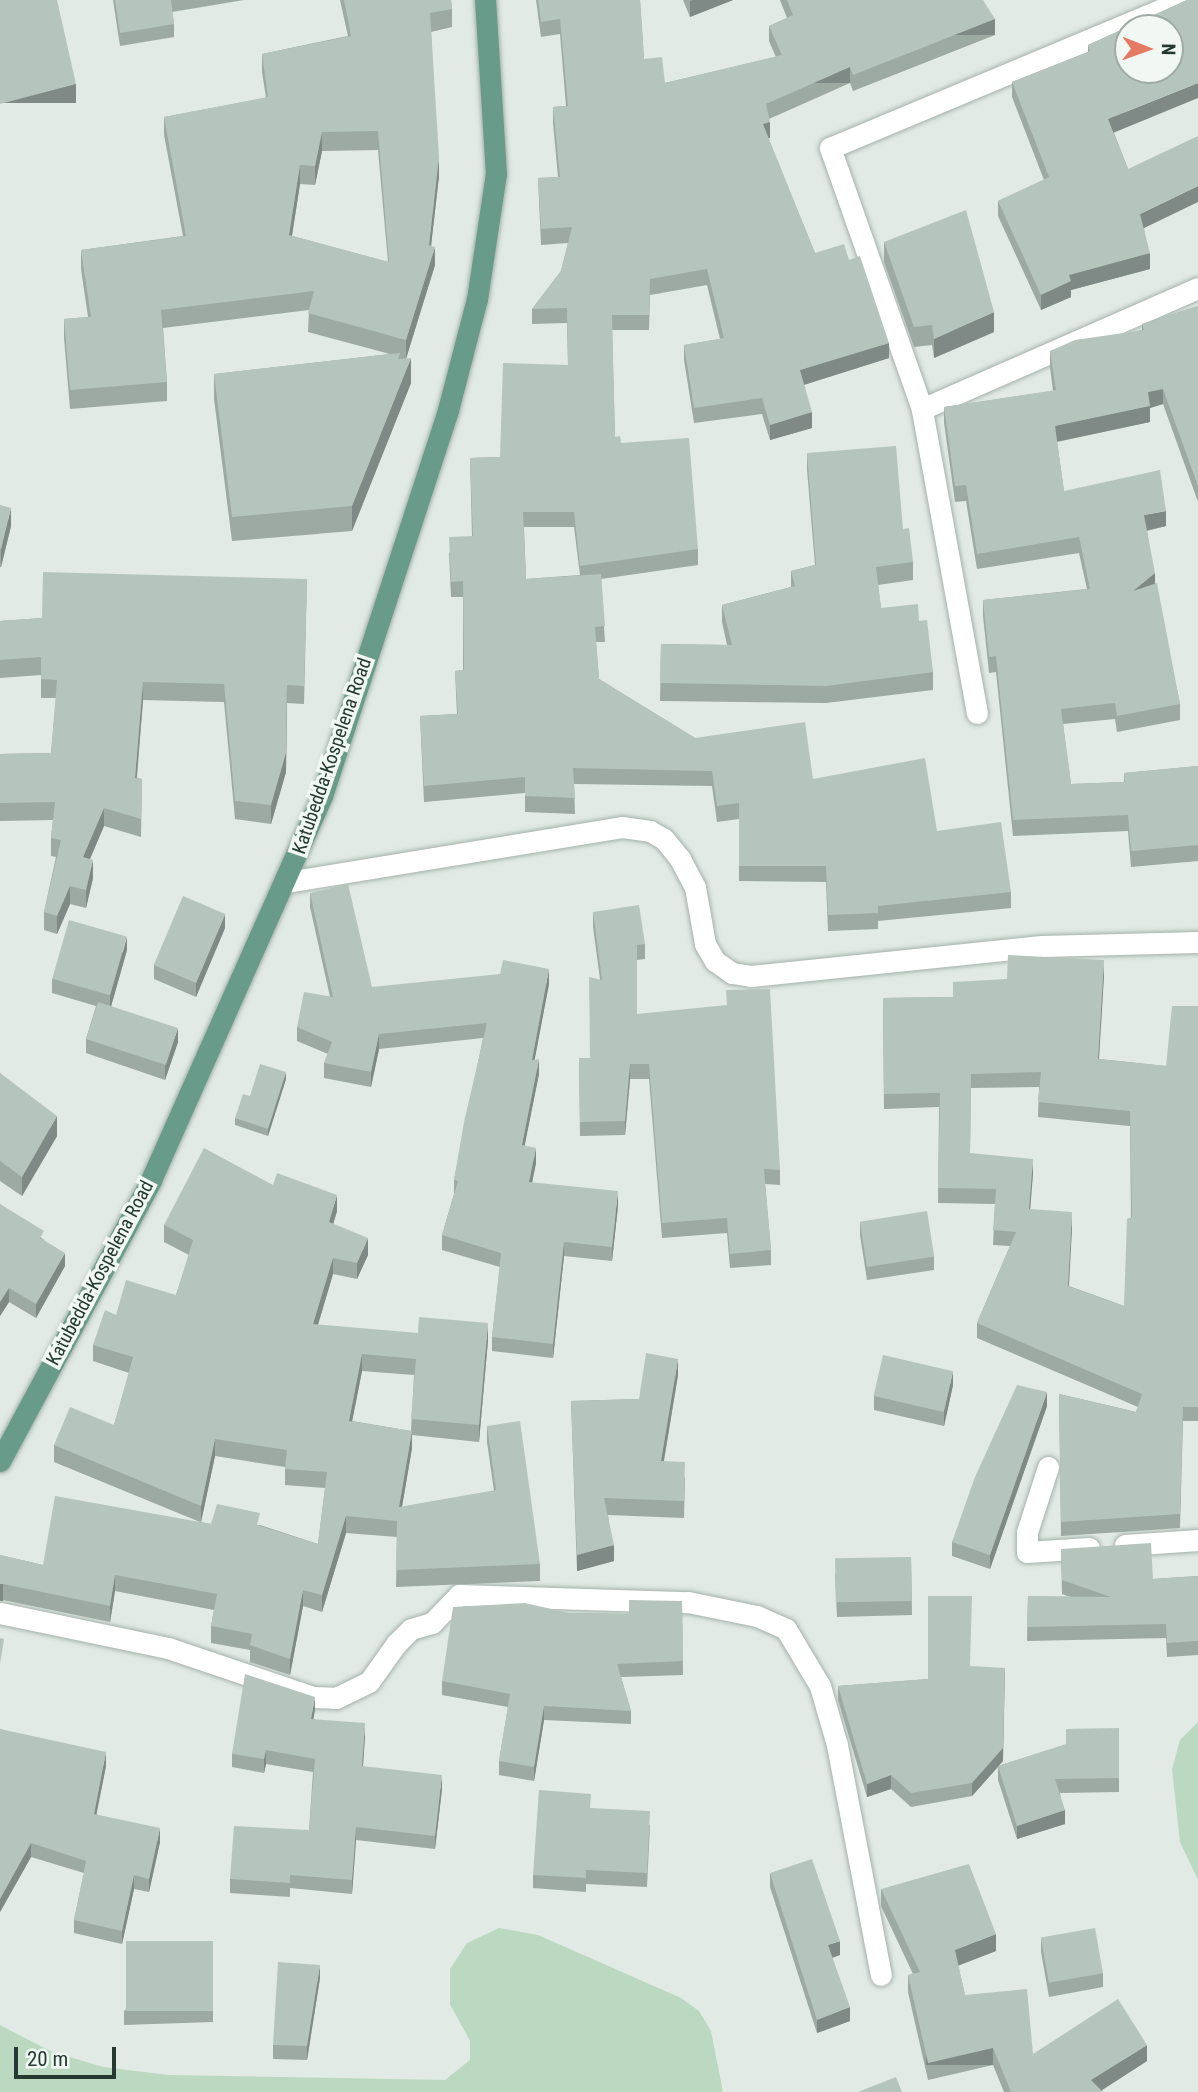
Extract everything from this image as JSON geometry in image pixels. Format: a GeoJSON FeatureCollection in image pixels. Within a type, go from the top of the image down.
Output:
{"type":"FeatureCollection","features":[{"type":"Feature","properties":{"kind":"main road","name":"Katubedda-Kospelena Road"},"geometry":{"type":"LineString","coordinates":[[0,1461],[151,1180],[287,882],[322,796],[448,410],[477,299],[496,174],[485,0]]}},
{"type":"Feature","properties":{"kind":"street"},"geometry":{"type":"LineString","coordinates":[[977,713],[922,409],[830,148],[1183,0]]}},
{"type":"Feature","properties":{"kind":"street"},"geometry":{"type":"LineString","coordinates":[[922,409],[1198,288]]}},
{"type":"Feature","properties":{"kind":"street"},"geometry":{"type":"LineString","coordinates":[[287,882],[622,827],[650,831],[664,839],[680,859],[695,887],[705,944],[715,961],[732,973],[751,976],[1041,946],[1198,942]]}},
{"type":"Feature","properties":{"kind":"street"},"geometry":{"type":"LineString","coordinates":[[1048,1467],[1027,1532],[1027,1552],[1198,1540]]}},
{"type":"Feature","properties":{"kind":"street"},"geometry":{"type":"LineString","coordinates":[[0,1613],[167,1647],[313,1697],[336,1698],[369,1682],[396,1644],[411,1629],[432,1623],[459,1595],[688,1602],[757,1616],[786,1629],[820,1686],[837,1745],[881,1975]]}},
{"type":"Feature","properties":{"kind":"green space"},"geometry":{"type":"Polygon","coordinates":[[[1198,1722],[1198,1880],[1180,1842],[1172,1769],[1180,1740],[1198,1722]]]}},
{"type":"Feature","properties":{"kind":"green space"},"geometry":{"type":"Polygon","coordinates":[[[499,1928],[538,1935],[681,1998],[699,2011],[711,2031],[723,2092],[0,2092],[0,2025],[50,2051],[103,2067],[168,2075],[445,2080],[470,2060],[470,2041],[450,2004],[450,1969],[467,1943],[499,1928]]]}},
{"type":"Feature","properties":{"kind":"building"},"geometry":{"type":"Polygon","coordinates":[[[0,0],[57,0],[76,84],[0,104],[0,0]]]}},
{"type":"Feature","properties":{"kind":"building"},"geometry":{"type":"Polygon","coordinates":[[[115,0],[171,0],[174,24],[120,33],[115,0]]]}},
{"type":"Feature","properties":{"kind":"building"},"geometry":{"type":"Polygon","coordinates":[[[344,0],[451,0],[452,9],[430,13],[439,157],[429,245],[435,247],[406,340],[308,313],[314,291],[161,310],[167,382],[70,390],[64,319],[91,317],[81,250],[186,236],[164,117],[268,97],[262,54],[351,36],[344,0]],[[378,131],[322,132],[315,166],[300,165],[289,235],[389,262],[378,131]]]}},
{"type":"Feature","properties":{"kind":"building"},"geometry":{"type":"Polygon","coordinates":[[[538,0],[640,0],[644,59],[662,57],[665,83],[782,55],[769,26],[793,15],[787,0],[983,0],[995,19],[853,75],[850,67],[766,104],[770,122],[763,124],[815,253],[844,244],[849,260],[860,256],[889,343],[800,370],[812,412],[770,425],[762,398],[694,408],[684,345],[724,338],[707,269],[650,279],[649,315],[612,315],[615,437],[620,436],[621,443],[689,438],[698,549],[580,566],[574,512],[523,512],[526,579],[601,574],[605,626],[595,627],[599,679],[695,738],[805,722],[813,779],[925,758],[937,831],[1001,822],[1011,892],[878,906],[878,913],[828,915],[826,866],[739,866],[739,803],[717,806],[712,771],[573,768],[575,798],[525,796],[525,777],[424,786],[420,716],[458,714],[455,671],[464,670],[463,581],[451,582],[449,537],[473,536],[470,458],[500,457],[503,363],[568,365],[567,308],[532,309],[561,271],[572,227],[541,229],[538,178],[560,177],[553,107],[568,106],[560,19],[541,22],[538,0]]]}},
{"type":"Feature","properties":{"kind":"building"},"geometry":{"type":"Polygon","coordinates":[[[1187,0],[1198,0],[1198,83],[1108,119],[1128,169],[1198,136],[1198,186],[1140,214],[1150,253],[1069,275],[1071,281],[1041,295],[998,201],[1049,177],[1012,82],[1090,51],[1088,45],[1114,33],[1114,84],[1184,84],[1184,14],[1156,14],[1187,0]]]}},
{"type":"Feature","properties":{"kind":"building"},"geometry":{"type":"Polygon","coordinates":[[[966,210],[994,312],[934,339],[932,325],[914,327],[884,242],[966,210]]]}},
{"type":"Feature","properties":{"kind":"building"},"geometry":{"type":"Polygon","coordinates":[[[1198,306],[1198,486],[1163,389],[1148,392],[1150,406],[1055,426],[1064,491],[1160,470],[1166,511],[1144,515],[1155,573],[1133,591],[1157,583],[1180,704],[1117,716],[1115,703],[1061,709],[1071,784],[1125,782],[1124,773],[1198,766],[1198,845],[1131,851],[1128,815],[1013,820],[996,656],[989,657],[983,600],[1090,589],[1079,537],[977,554],[966,485],[955,486],[944,407],[1056,390],[1050,351],[1075,340],[1144,330],[1142,324],[1198,306]]]}},
{"type":"Feature","properties":{"kind":"building"},"geometry":{"type":"Polygon","coordinates":[[[400,353],[398,359],[411,358],[352,506],[232,517],[214,374],[400,353]]]}},
{"type":"Feature","properties":{"kind":"building"},"geometry":{"type":"Polygon","coordinates":[[[896,446],[903,529],[909,528],[913,562],[876,567],[881,608],[918,604],[919,621],[927,620],[933,672],[826,686],[660,683],[661,644],[732,645],[722,605],[795,586],[791,571],[816,565],[807,453],[896,446]]]}},
{"type":"Feature","properties":{"kind":"building"},"geometry":{"type":"Polygon","coordinates":[[[0,505],[11,508],[1,549],[0,549],[0,505]]]}},
{"type":"Feature","properties":{"kind":"building"},"geometry":{"type":"Polygon","coordinates":[[[43,572],[307,579],[304,686],[287,685],[286,753],[271,805],[235,801],[224,684],[143,682],[135,778],[142,779],[141,819],[104,808],[83,857],[93,860],[86,890],[70,886],[57,916],[44,912],[61,840],[51,838],[55,802],[0,803],[0,754],[51,753],[57,680],[41,679],[41,657],[0,660],[0,621],[42,618],[43,572]]]}},
{"type":"Feature","properties":{"kind":"building"},"geometry":{"type":"Polygon","coordinates":[[[348,884],[372,987],[500,974],[503,960],[549,969],[532,1060],[539,1059],[522,1145],[536,1148],[529,1182],[618,1191],[612,1247],[564,1242],[553,1344],[492,1337],[501,1253],[442,1235],[458,1181],[454,1180],[464,1122],[487,1023],[379,1034],[371,1072],[324,1063],[332,1042],[297,1027],[304,992],[333,997],[310,893],[348,884]]]}},
{"type":"Feature","properties":{"kind":"building"},"geometry":{"type":"Polygon","coordinates":[[[183,896],[225,914],[196,983],[154,965],[183,896]]]}},
{"type":"Feature","properties":{"kind":"building"},"geometry":{"type":"Polygon","coordinates":[[[639,905],[645,944],[637,945],[637,1014],[727,1005],[726,990],[770,989],[780,1170],[764,1169],[771,1250],[730,1254],[727,1218],[662,1223],[649,1064],[630,1064],[625,1121],[580,1122],[579,1058],[590,1058],[589,977],[602,980],[593,912],[639,905]]]}},
{"type":"Feature","properties":{"kind":"building"},"geometry":{"type":"Polygon","coordinates":[[[69,920],[127,937],[110,995],[52,979],[69,920]]]}},
{"type":"Feature","properties":{"kind":"building"},"geometry":{"type":"Polygon","coordinates":[[[1008,955],[1104,960],[1098,1059],[1166,1066],[1172,1006],[1198,1006],[1198,1407],[1183,1407],[1180,1514],[1061,1522],[1059,1394],[1136,1412],[1142,1394],[977,1323],[1016,1232],[993,1230],[996,1189],[938,1188],[940,1093],[884,1094],[883,998],[953,997],[953,982],[1007,979],[1008,955]],[[1041,1072],[971,1074],[970,1153],[1033,1159],[1029,1209],[1072,1212],[1068,1286],[1124,1306],[1127,1219],[1132,1217],[1130,1111],[1038,1102],[1041,1072]]]}},
{"type":"Feature","properties":{"kind":"building"},"geometry":{"type":"Polygon","coordinates":[[[98,1002],[178,1028],[166,1065],[86,1039],[98,1002]]]}},
{"type":"Feature","properties":{"kind":"building"},"geometry":{"type":"Polygon","coordinates":[[[260,1064],[286,1072],[268,1129],[235,1118],[243,1094],[250,1096],[260,1064]]]}},
{"type":"Feature","properties":{"kind":"building"},"geometry":{"type":"Polygon","coordinates":[[[0,1073],[57,1116],[22,1177],[0,1161],[0,1073]]]}},
{"type":"Feature","properties":{"kind":"building"},"geometry":{"type":"Polygon","coordinates":[[[204,1148],[273,1185],[277,1173],[337,1195],[329,1222],[368,1238],[357,1263],[333,1258],[313,1324],[418,1333],[419,1317],[488,1323],[479,1425],[411,1419],[416,1359],[362,1354],[349,1421],[412,1431],[399,1507],[496,1490],[487,1426],[520,1421],[540,1564],[396,1570],[397,1521],[346,1516],[322,1595],[303,1590],[290,1659],[250,1645],[252,1634],[211,1626],[217,1594],[115,1575],[110,1606],[0,1584],[0,1555],[43,1565],[55,1496],[211,1524],[217,1504],[260,1513],[257,1525],[318,1544],[327,1472],[285,1469],[287,1450],[215,1439],[201,1506],[54,1445],[70,1407],[114,1425],[133,1357],[93,1345],[105,1310],[116,1315],[126,1280],[176,1295],[193,1240],[164,1225],[204,1148]]]}},
{"type":"Feature","properties":{"kind":"building"},"geometry":{"type":"Polygon","coordinates":[[[0,1204],[44,1231],[40,1238],[65,1253],[36,1304],[9,1288],[0,1302],[0,1204]]]}},
{"type":"Feature","properties":{"kind":"building"},"geometry":{"type":"Polygon","coordinates":[[[927,1211],[934,1256],[867,1267],[860,1222],[927,1211]]]}},
{"type":"Feature","properties":{"kind":"building"},"geometry":{"type":"Polygon","coordinates":[[[646,1353],[678,1359],[661,1461],[685,1462],[684,1501],[604,1498],[614,1545],[577,1555],[571,1401],[639,1399],[646,1353]]]}},
{"type":"Feature","properties":{"kind":"building"},"geometry":{"type":"Polygon","coordinates":[[[883,1355],[953,1371],[944,1412],[874,1396],[883,1355]]]}},
{"type":"Feature","properties":{"kind":"building"},"geometry":{"type":"Polygon","coordinates":[[[1017,1385],[1047,1392],[990,1555],[952,1542],[975,1477],[1017,1385]]]}},
{"type":"Feature","properties":{"kind":"building"},"geometry":{"type":"Polygon","coordinates":[[[1151,1543],[1153,1579],[1198,1576],[1198,1641],[1167,1643],[1166,1624],[1027,1627],[1028,1596],[1111,1597],[1062,1580],[1061,1549],[1151,1543]]]}},
{"type":"Feature","properties":{"kind":"building"},"geometry":{"type":"Polygon","coordinates":[[[911,1557],[912,1601],[836,1602],[835,1558],[911,1557]]]}},
{"type":"Feature","properties":{"kind":"building"},"geometry":{"type":"Polygon","coordinates":[[[928,1596],[972,1596],[970,1666],[1005,1668],[1003,1748],[972,1783],[911,1793],[891,1775],[867,1784],[838,1686],[928,1679],[928,1596]]]}},
{"type":"Feature","properties":{"kind":"building"},"geometry":{"type":"Polygon","coordinates":[[[629,1600],[682,1601],[683,1661],[617,1664],[631,1711],[544,1706],[534,1767],[499,1761],[510,1694],[442,1681],[453,1607],[525,1603],[569,1613],[629,1614],[629,1600]]]}},
{"type":"Feature","properties":{"kind":"building"},"geometry":{"type":"Polygon","coordinates":[[[0,1638],[4,1639],[0,1664],[0,1638]]]}},
{"type":"Feature","properties":{"kind":"building"},"geometry":{"type":"Polygon","coordinates":[[[245,1674],[315,1697],[311,1719],[365,1723],[362,1766],[442,1775],[435,1836],[356,1827],[352,1880],[290,1875],[290,1883],[230,1879],[234,1826],[309,1830],[315,1759],[266,1750],[264,1759],[232,1754],[245,1674]]]}},
{"type":"Feature","properties":{"kind":"building"},"geometry":{"type":"Polygon","coordinates":[[[1119,1728],[1119,1778],[1055,1779],[1065,1810],[1017,1826],[998,1766],[1066,1744],[1066,1729],[1119,1728]]]}},
{"type":"Feature","properties":{"kind":"building"},"geometry":{"type":"Polygon","coordinates":[[[0,1729],[106,1752],[94,1814],[160,1828],[149,1879],[134,1875],[122,1931],[74,1920],[86,1861],[31,1843],[0,1899],[0,1729]]]}},
{"type":"Feature","properties":{"kind":"building"},"geometry":{"type":"Polygon","coordinates":[[[539,1790],[591,1794],[590,1808],[650,1811],[647,1873],[586,1870],[586,1878],[533,1875],[539,1790]]]}},
{"type":"Feature","properties":{"kind":"building"},"geometry":{"type":"Polygon","coordinates":[[[812,1859],[840,1941],[828,1945],[850,2007],[817,2020],[770,1873],[812,1859]]]}},
{"type":"Feature","properties":{"kind":"building"},"geometry":{"type":"Polygon","coordinates":[[[969,1864],[996,1934],[955,1950],[965,1995],[1027,1989],[1033,2054],[1118,1999],[1147,2045],[1091,2080],[1103,2092],[1011,2092],[993,2048],[928,2063],[908,1975],[920,1972],[881,1889],[969,1864]]]}},
{"type":"Feature","properties":{"kind":"building"},"geometry":{"type":"Polygon","coordinates":[[[1095,1928],[1103,1973],[1049,1983],[1041,1938],[1095,1928]]]}},
{"type":"Feature","properties":{"kind":"building"},"geometry":{"type":"Polygon","coordinates":[[[126,1941],[213,1941],[213,2011],[126,2011],[126,1941]]]}},
{"type":"Feature","properties":{"kind":"building"},"geometry":{"type":"Polygon","coordinates":[[[278,1962],[320,1965],[307,2046],[273,2045],[278,1962]]]}},
{"type":"Feature","properties":{"kind":"building"},"geometry":{"type":"Polygon","coordinates":[[[896,2077],[902,2092],[858,2092],[896,2077]]]}}]}
